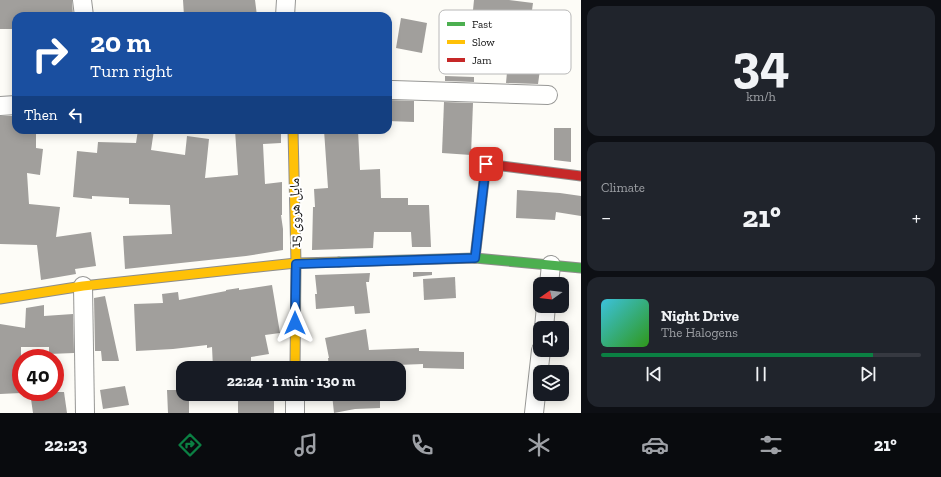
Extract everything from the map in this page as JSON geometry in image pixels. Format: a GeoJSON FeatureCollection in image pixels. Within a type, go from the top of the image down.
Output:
{"type":"FeatureCollection","features":[{"type":"Feature","properties":{"kind":"street"},"geometry":{"type":"LineString","coordinates":[[82,0],[84,12]]}},
{"type":"Feature","properties":{"kind":"street"},"geometry":{"type":"LineString","coordinates":[[284,12],[286,0]]}},
{"type":"Feature","properties":{"kind":"street"},"geometry":{"type":"LineString","coordinates":[[392,90],[548,95]]}},
{"type":"Feature","properties":{"kind":"street"},"geometry":{"type":"LineString","coordinates":[[0,106],[12,105]]}},
{"type":"Feature","properties":{"kind":"street","name":"مایل هروی 15"},"geometry":{"type":"LineString","coordinates":[[293,134],[296,264],[295,361]]}},
{"type":"Feature","properties":{"kind":"street"},"geometry":{"type":"LineString","coordinates":[[475,258],[486,164],[581,176]]}},
{"type":"Feature","properties":{"kind":"street"},"geometry":{"type":"LineString","coordinates":[[0,299],[83,286],[296,264],[475,258],[581,268]]}},
{"type":"Feature","properties":{"kind":"street"},"geometry":{"type":"LineString","coordinates":[[550,277],[551,265]]}},
{"type":"Feature","properties":{"kind":"street"},"geometry":{"type":"LineString","coordinates":[[83,286],[85,413]]}},
{"type":"Feature","properties":{"kind":"street"},"geometry":{"type":"LineString","coordinates":[[534,413],[540,357]]}},
{"type":"Feature","properties":{"kind":"street"},"geometry":{"type":"LineString","coordinates":[[294,413],[295,401]]}},
{"type":"Feature","properties":{"kind":"building"},"geometry":{"type":"Polygon","coordinates":[[[0,0],[72,0],[73,12],[12,12],[12,29],[0,29],[0,0]]]}},
{"type":"Feature","properties":{"kind":"building"},"geometry":{"type":"Polygon","coordinates":[[[183,0],[255,0],[256,12],[184,12],[183,0]]]}},
{"type":"Feature","properties":{"kind":"building"},"geometry":{"type":"Polygon","coordinates":[[[474,0],[509,0],[533,3],[532,10],[473,10],[474,0]]]}},
{"type":"Feature","properties":{"kind":"building"},"geometry":{"type":"Polygon","coordinates":[[[401,18],[427,23],[422,53],[396,48],[401,18]]]}},
{"type":"Feature","properties":{"kind":"building"},"geometry":{"type":"Polygon","coordinates":[[[507,74],[539,74],[538,84],[506,83],[507,74]]]}},
{"type":"Feature","properties":{"kind":"building"},"geometry":{"type":"Polygon","coordinates":[[[445,76],[474,77],[474,82],[445,81],[445,76]]]}},
{"type":"Feature","properties":{"kind":"building"},"geometry":{"type":"Polygon","coordinates":[[[392,100],[414,101],[414,122],[392,121],[392,100]]]}},
{"type":"Feature","properties":{"kind":"building"},"geometry":{"type":"Polygon","coordinates":[[[444,102],[473,103],[471,155],[442,153],[444,102]]]}},
{"type":"Feature","properties":{"kind":"building"},"geometry":{"type":"Polygon","coordinates":[[[0,116],[12,116],[12,134],[36,134],[36,148],[43,149],[40,175],[27,173],[29,204],[60,207],[56,237],[91,232],[96,266],[75,269],[76,274],[41,280],[37,245],[0,244],[0,116]]]}},
{"type":"Feature","properties":{"kind":"building"},"geometry":{"type":"Polygon","coordinates":[[[554,128],[571,128],[571,162],[554,160],[554,128]]]}},
{"type":"Feature","properties":{"kind":"building"},"geometry":{"type":"Polygon","coordinates":[[[137,134],[153,134],[151,150],[185,155],[187,136],[209,139],[205,178],[238,175],[235,134],[281,134],[281,143],[263,144],[265,184],[282,182],[281,215],[283,250],[246,256],[125,269],[123,236],[172,234],[170,205],[129,204],[129,198],[92,196],[92,199],[73,197],[77,151],[97,153],[98,142],[136,143],[137,134]]]}},
{"type":"Feature","properties":{"kind":"building"},"geometry":{"type":"Polygon","coordinates":[[[324,134],[358,134],[360,170],[380,169],[381,198],[408,198],[408,205],[429,205],[431,247],[412,247],[411,232],[374,232],[373,248],[312,250],[313,207],[315,207],[314,189],[328,188],[324,134]]]}},
{"type":"Feature","properties":{"kind":"building"},"geometry":{"type":"Polygon","coordinates":[[[517,190],[581,196],[581,216],[556,212],[555,220],[516,218],[517,190]]]}},
{"type":"Feature","properties":{"kind":"building"},"geometry":{"type":"Polygon","coordinates":[[[413,272],[432,272],[432,275],[413,277],[413,272]]]}},
{"type":"Feature","properties":{"kind":"building"},"geometry":{"type":"Polygon","coordinates":[[[370,273],[369,282],[366,282],[370,313],[355,314],[354,306],[316,309],[315,294],[317,294],[315,275],[370,273]]]}},
{"type":"Feature","properties":{"kind":"building"},"geometry":{"type":"Polygon","coordinates":[[[455,277],[456,298],[424,300],[423,279],[455,277]]]}},
{"type":"Feature","properties":{"kind":"building"},"geometry":{"type":"Polygon","coordinates":[[[272,285],[280,333],[265,335],[269,354],[251,357],[251,361],[213,361],[212,347],[207,348],[207,345],[136,351],[134,304],[163,303],[162,294],[178,292],[179,300],[226,290],[239,288],[239,290],[272,285]]]}},
{"type":"Feature","properties":{"kind":"building"},"geometry":{"type":"Polygon","coordinates":[[[105,296],[119,361],[102,361],[101,351],[95,351],[94,298],[105,296]]]}},
{"type":"Feature","properties":{"kind":"building"},"geometry":{"type":"Polygon","coordinates":[[[44,305],[44,316],[73,314],[74,353],[64,353],[64,349],[49,349],[49,347],[21,347],[21,349],[12,349],[12,393],[0,394],[0,324],[25,328],[26,308],[44,305]]]}},
{"type":"Feature","properties":{"kind":"building"},"geometry":{"type":"Polygon","coordinates":[[[366,329],[369,350],[419,348],[419,351],[464,352],[464,369],[423,368],[423,364],[406,365],[406,361],[328,361],[325,338],[366,329]]]}},
{"type":"Feature","properties":{"kind":"building"},"geometry":{"type":"Polygon","coordinates":[[[125,386],[129,405],[103,409],[100,390],[125,386]]]}},
{"type":"Feature","properties":{"kind":"building"},"geometry":{"type":"Polygon","coordinates":[[[167,390],[176,390],[176,401],[189,401],[189,413],[168,413],[167,390]]]}},
{"type":"Feature","properties":{"kind":"building"},"geometry":{"type":"Polygon","coordinates":[[[64,392],[67,413],[33,413],[31,401],[64,401],[64,392]]]}},
{"type":"Feature","properties":{"kind":"building"},"geometry":{"type":"Polygon","coordinates":[[[238,401],[274,401],[274,413],[238,413],[238,401]]]}},
{"type":"Feature","properties":{"kind":"building"},"geometry":{"type":"Polygon","coordinates":[[[333,401],[380,401],[380,408],[355,409],[334,413],[333,401]]]}},
{"type":"Feature","properties":{"kind":"traffic: fast"},"geometry":{"type":"LineString","coordinates":[[339,262],[475,258],[581,268]]}},
{"type":"Feature","properties":{"kind":"traffic: slow"},"geometry":{"type":"LineString","coordinates":[[293,134],[296,263],[295,361]]}},
{"type":"Feature","properties":{"kind":"traffic: slow"},"geometry":{"type":"LineString","coordinates":[[0,299],[83,286],[296,263],[339,262]]}},
{"type":"Feature","properties":{"kind":"traffic: jam"},"geometry":{"type":"LineString","coordinates":[[475,258],[486,164],[581,176]]}},
{"type":"Feature","properties":{"kind":"route"},"geometry":{"type":"LineString","coordinates":[[295,323],[296,264],[475,258],[486,164]]}}]}
